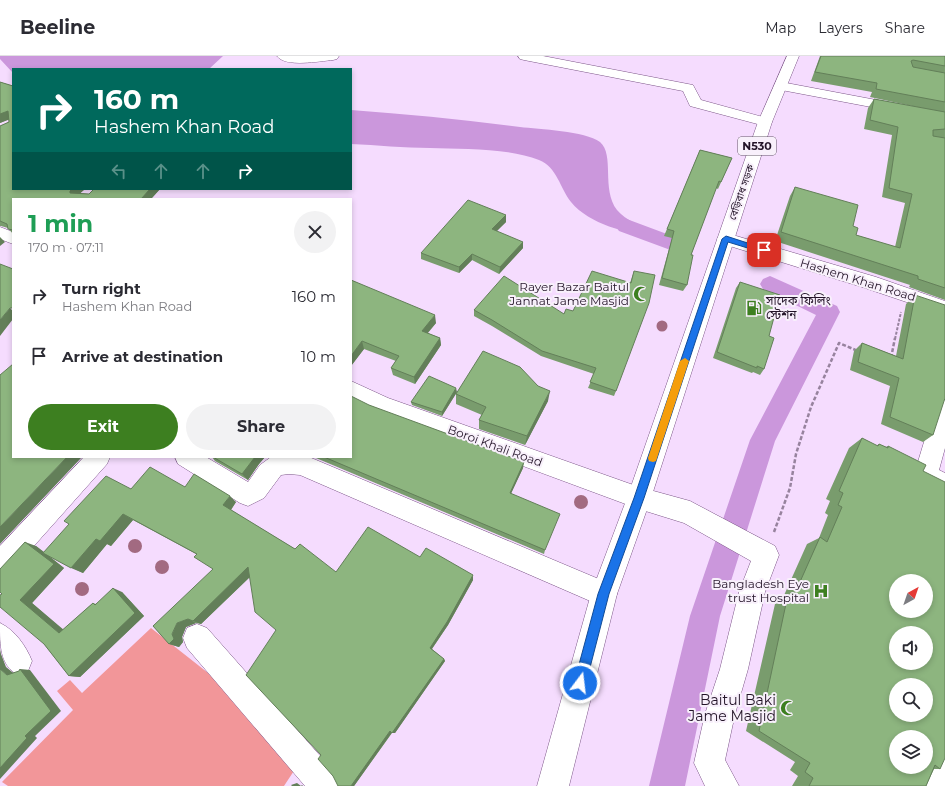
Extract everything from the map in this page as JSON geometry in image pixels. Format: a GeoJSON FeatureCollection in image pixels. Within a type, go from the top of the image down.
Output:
{"type":"FeatureCollection","features":[{"type":"Feature","properties":{"kind":"main road"},"geometry":{"type":"LineString","coordinates":[[283,56],[290,59],[333,56]]}},
{"type":"Feature","properties":{"kind":"main road"},"geometry":{"type":"LineString","coordinates":[[524,56],[688,88],[695,103],[765,122]]}},
{"type":"Feature","properties":{"kind":"main road","name":"বেড়িবাধ সড়ক"},"geometry":{"type":"LineString","coordinates":[[726,239],[765,122],[793,56]]}},
{"type":"Feature","properties":{"kind":"main road"},"geometry":{"type":"LineString","coordinates":[[781,86],[945,117]]}},
{"type":"Feature","properties":{"kind":"main road"},"geometry":{"type":"LineString","coordinates":[[0,233],[12,238]]}},
{"type":"Feature","properties":{"kind":"main road","name":"Hashem Khan Road"},"geometry":{"type":"LineString","coordinates":[[726,239],[870,282],[945,308]]}},
{"type":"Feature","properties":{"kind":"main road","name":"N530"},"geometry":{"type":"LineString","coordinates":[[553,786],[604,594],[639,498],[726,239]]}},
{"type":"Feature","properties":{"kind":"main road","name":"Boroi Khali Road"},"geometry":{"type":"LineString","coordinates":[[352,390],[380,404],[639,498],[690,513],[766,555]]}},
{"type":"Feature","properties":{"kind":"main road"},"geometry":{"type":"LineString","coordinates":[[945,409],[926,475],[945,485]]}},
{"type":"Feature","properties":{"kind":"main road"},"geometry":{"type":"LineString","coordinates":[[0,565],[98,458]]}},
{"type":"Feature","properties":{"kind":"main road"},"geometry":{"type":"LineString","coordinates":[[188,458],[248,495],[253,492],[274,465],[290,462],[302,465],[379,500],[604,594]]}},
{"type":"Feature","properties":{"kind":"main road"},"geometry":{"type":"LineString","coordinates":[[723,786],[709,763],[720,714],[734,669],[752,592],[766,555]]}},
{"type":"Feature","properties":{"kind":"main road"},"geometry":{"type":"LineString","coordinates":[[0,637],[18,660]]}},
{"type":"Feature","properties":{"kind":"main road"},"geometry":{"type":"LineString","coordinates":[[197,638],[326,786]]}},
{"type":"Feature","properties":{"kind":"main road"},"geometry":{"type":"LineString","coordinates":[[933,786],[945,752]]}},
{"type":"Feature","properties":{"kind":"path"},"geometry":{"type":"LineString","coordinates":[[890,363],[905,294]]}},
{"type":"Feature","properties":{"kind":"path"},"geometry":{"type":"LineString","coordinates":[[766,555],[790,488],[796,454],[811,407],[839,343],[861,352]]}},
{"type":"Feature","properties":{"kind":"shaded area"},"geometry":{"type":"Polygon","coordinates":[[[0,56],[223,56],[210,68],[12,68],[12,72],[0,59],[0,56]]]}},
{"type":"Feature","properties":{"kind":"shaded area"},"geometry":{"type":"Polygon","coordinates":[[[352,110],[436,117],[550,130],[584,135],[593,138],[600,142],[607,155],[610,192],[612,202],[617,210],[629,220],[654,232],[657,237],[654,238],[620,230],[598,222],[588,216],[571,202],[558,178],[545,163],[539,160],[500,151],[410,148],[352,144],[352,110]]]}},
{"type":"Feature","properties":{"kind":"shaded area"},"geometry":{"type":"Polygon","coordinates":[[[151,628],[307,751],[284,786],[8,786],[2,782],[73,710],[57,691],[70,680],[82,693],[151,628]]]}},
{"type":"Feature","properties":{"kind":"building"},"geometry":{"type":"Polygon","coordinates":[[[821,56],[945,56],[945,66],[913,60],[911,61],[913,67],[945,73],[945,102],[876,89],[877,83],[815,72],[821,56]]]}},
{"type":"Feature","properties":{"kind":"building"},"geometry":{"type":"Polygon","coordinates":[[[0,82],[12,86],[12,190],[71,190],[70,193],[89,194],[93,190],[149,190],[142,198],[12,198],[12,230],[8,229],[7,224],[0,221],[0,126],[9,122],[8,111],[0,114],[0,82]]]}},
{"type":"Feature","properties":{"kind":"building"},"geometry":{"type":"Polygon","coordinates":[[[874,99],[945,112],[945,129],[933,130],[933,136],[945,138],[945,288],[918,279],[918,276],[781,232],[795,187],[858,205],[853,226],[858,228],[856,235],[900,248],[912,194],[889,188],[898,127],[870,120],[874,99]]]}},
{"type":"Feature","properties":{"kind":"building"},"geometry":{"type":"Polygon","coordinates":[[[700,150],[732,158],[721,182],[719,181],[691,255],[693,255],[687,285],[662,278],[674,231],[667,229],[700,150]]]}},
{"type":"Feature","properties":{"kind":"building"},"geometry":{"type":"Polygon","coordinates":[[[468,200],[506,215],[492,229],[523,242],[500,267],[472,254],[459,267],[421,253],[468,200]]]}},
{"type":"Feature","properties":{"kind":"building"},"geometry":{"type":"Polygon","coordinates":[[[0,264],[12,269],[12,308],[10,308],[0,320],[0,264]]]}},
{"type":"Feature","properties":{"kind":"building"},"geometry":{"type":"Polygon","coordinates":[[[592,271],[631,283],[634,271],[655,275],[649,303],[616,391],[590,382],[596,368],[542,351],[474,310],[504,276],[564,314],[566,309],[573,311],[592,271]]]}},
{"type":"Feature","properties":{"kind":"building"},"geometry":{"type":"Polygon","coordinates":[[[352,280],[435,315],[422,331],[440,338],[414,377],[391,368],[399,356],[362,341],[352,355],[352,280]]]}},
{"type":"Feature","properties":{"kind":"building"},"geometry":{"type":"Polygon","coordinates":[[[740,282],[780,295],[769,336],[774,338],[764,369],[757,366],[757,368],[717,352],[740,282]]]}},
{"type":"Feature","properties":{"kind":"building"},"geometry":{"type":"Polygon","coordinates":[[[915,295],[945,305],[945,398],[933,435],[890,417],[899,378],[858,362],[862,343],[903,359],[915,295]]]}},
{"type":"Feature","properties":{"kind":"building"},"geometry":{"type":"Polygon","coordinates":[[[483,351],[520,367],[538,386],[550,391],[527,436],[479,420],[486,407],[456,394],[483,351]]]}},
{"type":"Feature","properties":{"kind":"building"},"geometry":{"type":"Polygon","coordinates":[[[12,365],[12,458],[66,458],[0,527],[0,375],[12,365]]]}},
{"type":"Feature","properties":{"kind":"building"},"geometry":{"type":"Polygon","coordinates":[[[429,376],[456,388],[442,412],[411,402],[429,376]]]}},
{"type":"Feature","properties":{"kind":"building"},"geometry":{"type":"Polygon","coordinates":[[[352,396],[369,405],[524,462],[510,493],[560,514],[545,550],[326,458],[352,458],[352,396]]]}},
{"type":"Feature","properties":{"kind":"building"},"geometry":{"type":"Polygon","coordinates":[[[862,438],[878,446],[879,444],[888,448],[888,446],[926,465],[923,471],[945,482],[945,758],[940,769],[935,765],[933,770],[933,730],[889,730],[889,774],[931,774],[926,786],[809,786],[813,778],[805,772],[810,763],[759,731],[787,599],[791,602],[820,537],[827,542],[842,507],[838,505],[843,493],[839,491],[862,438]]]}},
{"type":"Feature","properties":{"kind":"building"},"geometry":{"type":"Polygon","coordinates":[[[215,458],[254,458],[242,474],[215,458]]]}},
{"type":"Feature","properties":{"kind":"building"},"geometry":{"type":"Polygon","coordinates":[[[150,467],[185,487],[194,474],[230,496],[223,505],[295,549],[300,544],[336,572],[368,527],[420,557],[426,548],[473,575],[447,622],[430,648],[444,659],[392,733],[390,731],[351,786],[338,786],[333,776],[318,759],[321,755],[246,675],[276,630],[255,612],[248,567],[193,621],[188,619],[177,623],[172,634],[174,639],[169,644],[153,626],[213,569],[194,557],[197,554],[123,514],[100,541],[96,539],[71,568],[43,553],[69,524],[64,521],[106,476],[131,489],[150,467]]]}},
{"type":"Feature","properties":{"kind":"building"},"geometry":{"type":"Polygon","coordinates":[[[25,542],[54,564],[20,600],[59,633],[93,603],[95,605],[113,588],[135,613],[69,676],[44,644],[0,607],[0,595],[2,594],[0,592],[0,569],[25,542]]]}},
{"type":"Feature","properties":{"kind":"building"},"geometry":{"type":"Polygon","coordinates":[[[0,669],[7,675],[19,671],[20,669],[51,711],[25,736],[27,738],[0,768],[0,669]]]}},
{"type":"Feature","properties":{"kind":"waterway"},"geometry":{"type":"LineString","coordinates":[[624,224],[684,248]]}},
{"type":"Feature","properties":{"kind":"waterway"},"geometry":{"type":"LineString","coordinates":[[667,786],[705,616],[763,440],[829,312],[770,284]]}},
{"type":"Feature","properties":{"kind":"slow traffic"},"geometry":{"type":"LineString","coordinates":[[653,458],[685,361]]}},
{"type":"Feature","properties":{"kind":"place","name":"Rayer Bazar Baitul Jannat Jame Masjid"},"geometry":{"type":"Point","coordinates":[641,294]}},
{"type":"Feature","properties":{"kind":"place","name":"সাদেক ফিলিং স্টেশন"},"geometry":{"type":"Point","coordinates":[754,308]}},
{"type":"Feature","properties":{"kind":"place","name":"Bangladesh Eye trust Hospital"},"geometry":{"type":"Point","coordinates":[821,591]}},
{"type":"Feature","properties":{"kind":"place","name":"Baitul Baki Jame Masjid"},"geometry":{"type":"Point","coordinates":[788,708]}},
{"type":"Feature","properties":{"kind":"route"},"geometry":{"type":"LineString","coordinates":[[580,683],[604,594],[639,498],[726,239],[764,250]]}}]}
